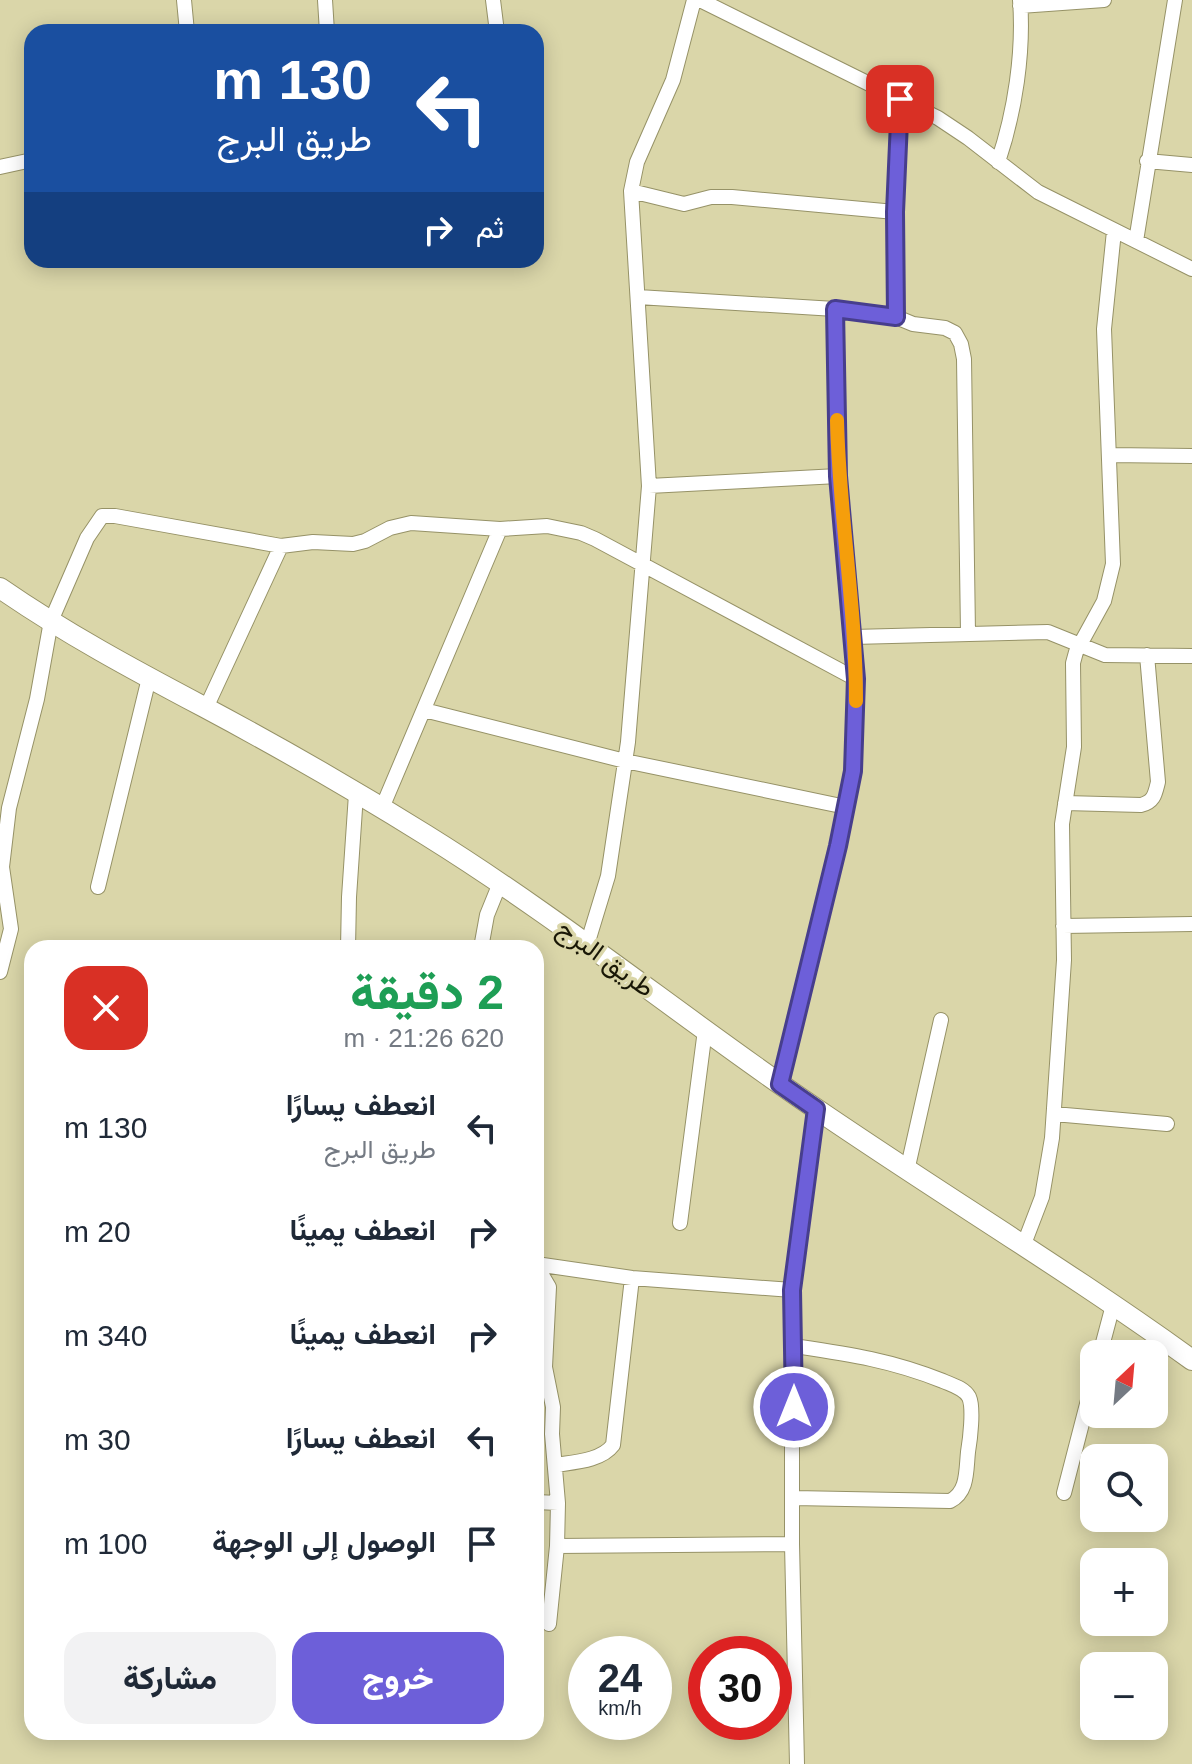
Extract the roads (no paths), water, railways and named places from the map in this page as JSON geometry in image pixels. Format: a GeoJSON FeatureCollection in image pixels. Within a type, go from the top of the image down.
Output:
{"type":"FeatureCollection","features":[{"type":"Feature","properties":{"kind":"street"},"geometry":{"type":"LineString","coordinates":[[184,0],[186,24]]}},
{"type":"Feature","properties":{"kind":"street"},"geometry":{"type":"LineString","coordinates":[[325,0],[326,24]]}},
{"type":"Feature","properties":{"kind":"street"},"geometry":{"type":"LineString","coordinates":[[493,0],[496,24]]}},
{"type":"Feature","properties":{"kind":"street"},"geometry":{"type":"LineString","coordinates":[[587,945],[608,876],[625,761],[649,486],[631,191],[637,162],[673,80],[697,0],[900,99],[968,138],[1038,192],[1192,269]]}},
{"type":"Feature","properties":{"kind":"street"},"geometry":{"type":"LineString","coordinates":[[998,162],[1008,130],[1014,93],[1020,3],[1104,0]]}},
{"type":"Feature","properties":{"kind":"street"},"geometry":{"type":"LineString","coordinates":[[1136,241],[1175,0]]}},
{"type":"Feature","properties":{"kind":"street"},"geometry":{"type":"LineString","coordinates":[[896,317],[895,212],[900,99]]}},
{"type":"Feature","properties":{"kind":"street"},"geometry":{"type":"LineString","coordinates":[[1147,161],[1192,165]]}},
{"type":"Feature","properties":{"kind":"street"},"geometry":{"type":"LineString","coordinates":[[0,167],[24,162]]}},
{"type":"Feature","properties":{"kind":"street"},"geometry":{"type":"LineString","coordinates":[[631,191],[684,204],[711,197],[732,197],[895,212]]}},
{"type":"Feature","properties":{"kind":"street"},"geometry":{"type":"LineString","coordinates":[[1024,1244],[1042,1197],[1054,1114],[1061,1017],[1062,824],[1074,747],[1073,663],[1104,601],[1113,564],[1104,329],[1114,231]]}},
{"type":"Feature","properties":{"kind":"street"},"geometry":{"type":"LineString","coordinates":[[638,297],[835,309],[896,317],[955,333],[964,359],[968,633]]}},
{"type":"Feature","properties":{"kind":"street"},"geometry":{"type":"LineString","coordinates":[[780,1084],[853,771],[856,679],[838,476],[835,309]]}},
{"type":"Feature","properties":{"kind":"street"},"geometry":{"type":"LineString","coordinates":[[1110,455],[1192,456]]}},
{"type":"Feature","properties":{"kind":"street"},"geometry":{"type":"LineString","coordinates":[[649,486],[838,476]]}},
{"type":"Feature","properties":{"kind":"street"},"geometry":{"type":"LineString","coordinates":[[0,972],[11,929],[2,867],[9,808],[37,699],[51,621],[87,538],[102,516],[281,546],[313,542],[353,544],[402,524],[500,529],[547,526],[581,533],[856,679]]}},
{"type":"Feature","properties":{"kind":"street"},"geometry":{"type":"LineString","coordinates":[[382,808],[500,529]]}},
{"type":"Feature","properties":{"kind":"street"},"geometry":{"type":"LineString","coordinates":[[206,708],[281,546]]}},
{"type":"Feature","properties":{"kind":"street","name":"طريق البرج"},"geometry":{"type":"LineString","coordinates":[[0,588],[149,678],[382,808],[500,883],[816,1109],[907,1171],[1024,1244],[1192,1360]]}},
{"type":"Feature","properties":{"kind":"street"},"geometry":{"type":"LineString","coordinates":[[853,637],[1048,632],[1105,655],[1192,656]]}},
{"type":"Feature","properties":{"kind":"street"},"geometry":{"type":"LineString","coordinates":[[1065,803],[1141,805],[1155,797],[1158,782],[1147,655]]}},
{"type":"Feature","properties":{"kind":"street"},"geometry":{"type":"LineString","coordinates":[[98,887],[149,678]]}},
{"type":"Feature","properties":{"kind":"street"},"geometry":{"type":"LineString","coordinates":[[424,710],[625,761],[846,807]]}},
{"type":"Feature","properties":{"kind":"street"},"geometry":{"type":"LineString","coordinates":[[348,940],[356,794]]}},
{"type":"Feature","properties":{"kind":"street"},"geometry":{"type":"LineString","coordinates":[[482,940],[487,915],[500,883]]}},
{"type":"Feature","properties":{"kind":"street"},"geometry":{"type":"LineString","coordinates":[[1063,926],[1192,924]]}},
{"type":"Feature","properties":{"kind":"street"},"geometry":{"type":"LineString","coordinates":[[907,1171],[941,1020]]}},
{"type":"Feature","properties":{"kind":"street"},"geometry":{"type":"LineString","coordinates":[[680,1223],[705,1030]]}},
{"type":"Feature","properties":{"kind":"street"},"geometry":{"type":"LineString","coordinates":[[797,1764],[792,1544],[792,1290],[816,1109]]}},
{"type":"Feature","properties":{"kind":"street"},"geometry":{"type":"LineString","coordinates":[[1054,1114],[1167,1124]]}},
{"type":"Feature","properties":{"kind":"street"},"geometry":{"type":"LineString","coordinates":[[544,1265],[632,1278],[792,1290]]}},
{"type":"Feature","properties":{"kind":"street"},"geometry":{"type":"LineString","coordinates":[[544,1278],[549,1287],[545,1367],[553,1407],[558,1503],[549,1624]]}},
{"type":"Feature","properties":{"kind":"street"},"geometry":{"type":"LineString","coordinates":[[555,1465],[592,1458],[607,1452],[613,1445],[632,1278]]}},
{"type":"Feature","properties":{"kind":"street"},"geometry":{"type":"LineString","coordinates":[[1104,1340],[1113,1305]]}},
{"type":"Feature","properties":{"kind":"street"},"geometry":{"type":"LineString","coordinates":[[794,1346],[877,1358],[901,1365],[964,1391],[970,1400],[964,1490],[957,1498],[950,1501],[794,1498]]}},
{"type":"Feature","properties":{"kind":"street"},"geometry":{"type":"LineString","coordinates":[[1064,1493],[1081,1428]]}},
{"type":"Feature","properties":{"kind":"street"},"geometry":{"type":"LineString","coordinates":[[544,1502],[558,1503]]}},
{"type":"Feature","properties":{"kind":"street"},"geometry":{"type":"LineString","coordinates":[[557,1546],[792,1544]]}}]}
